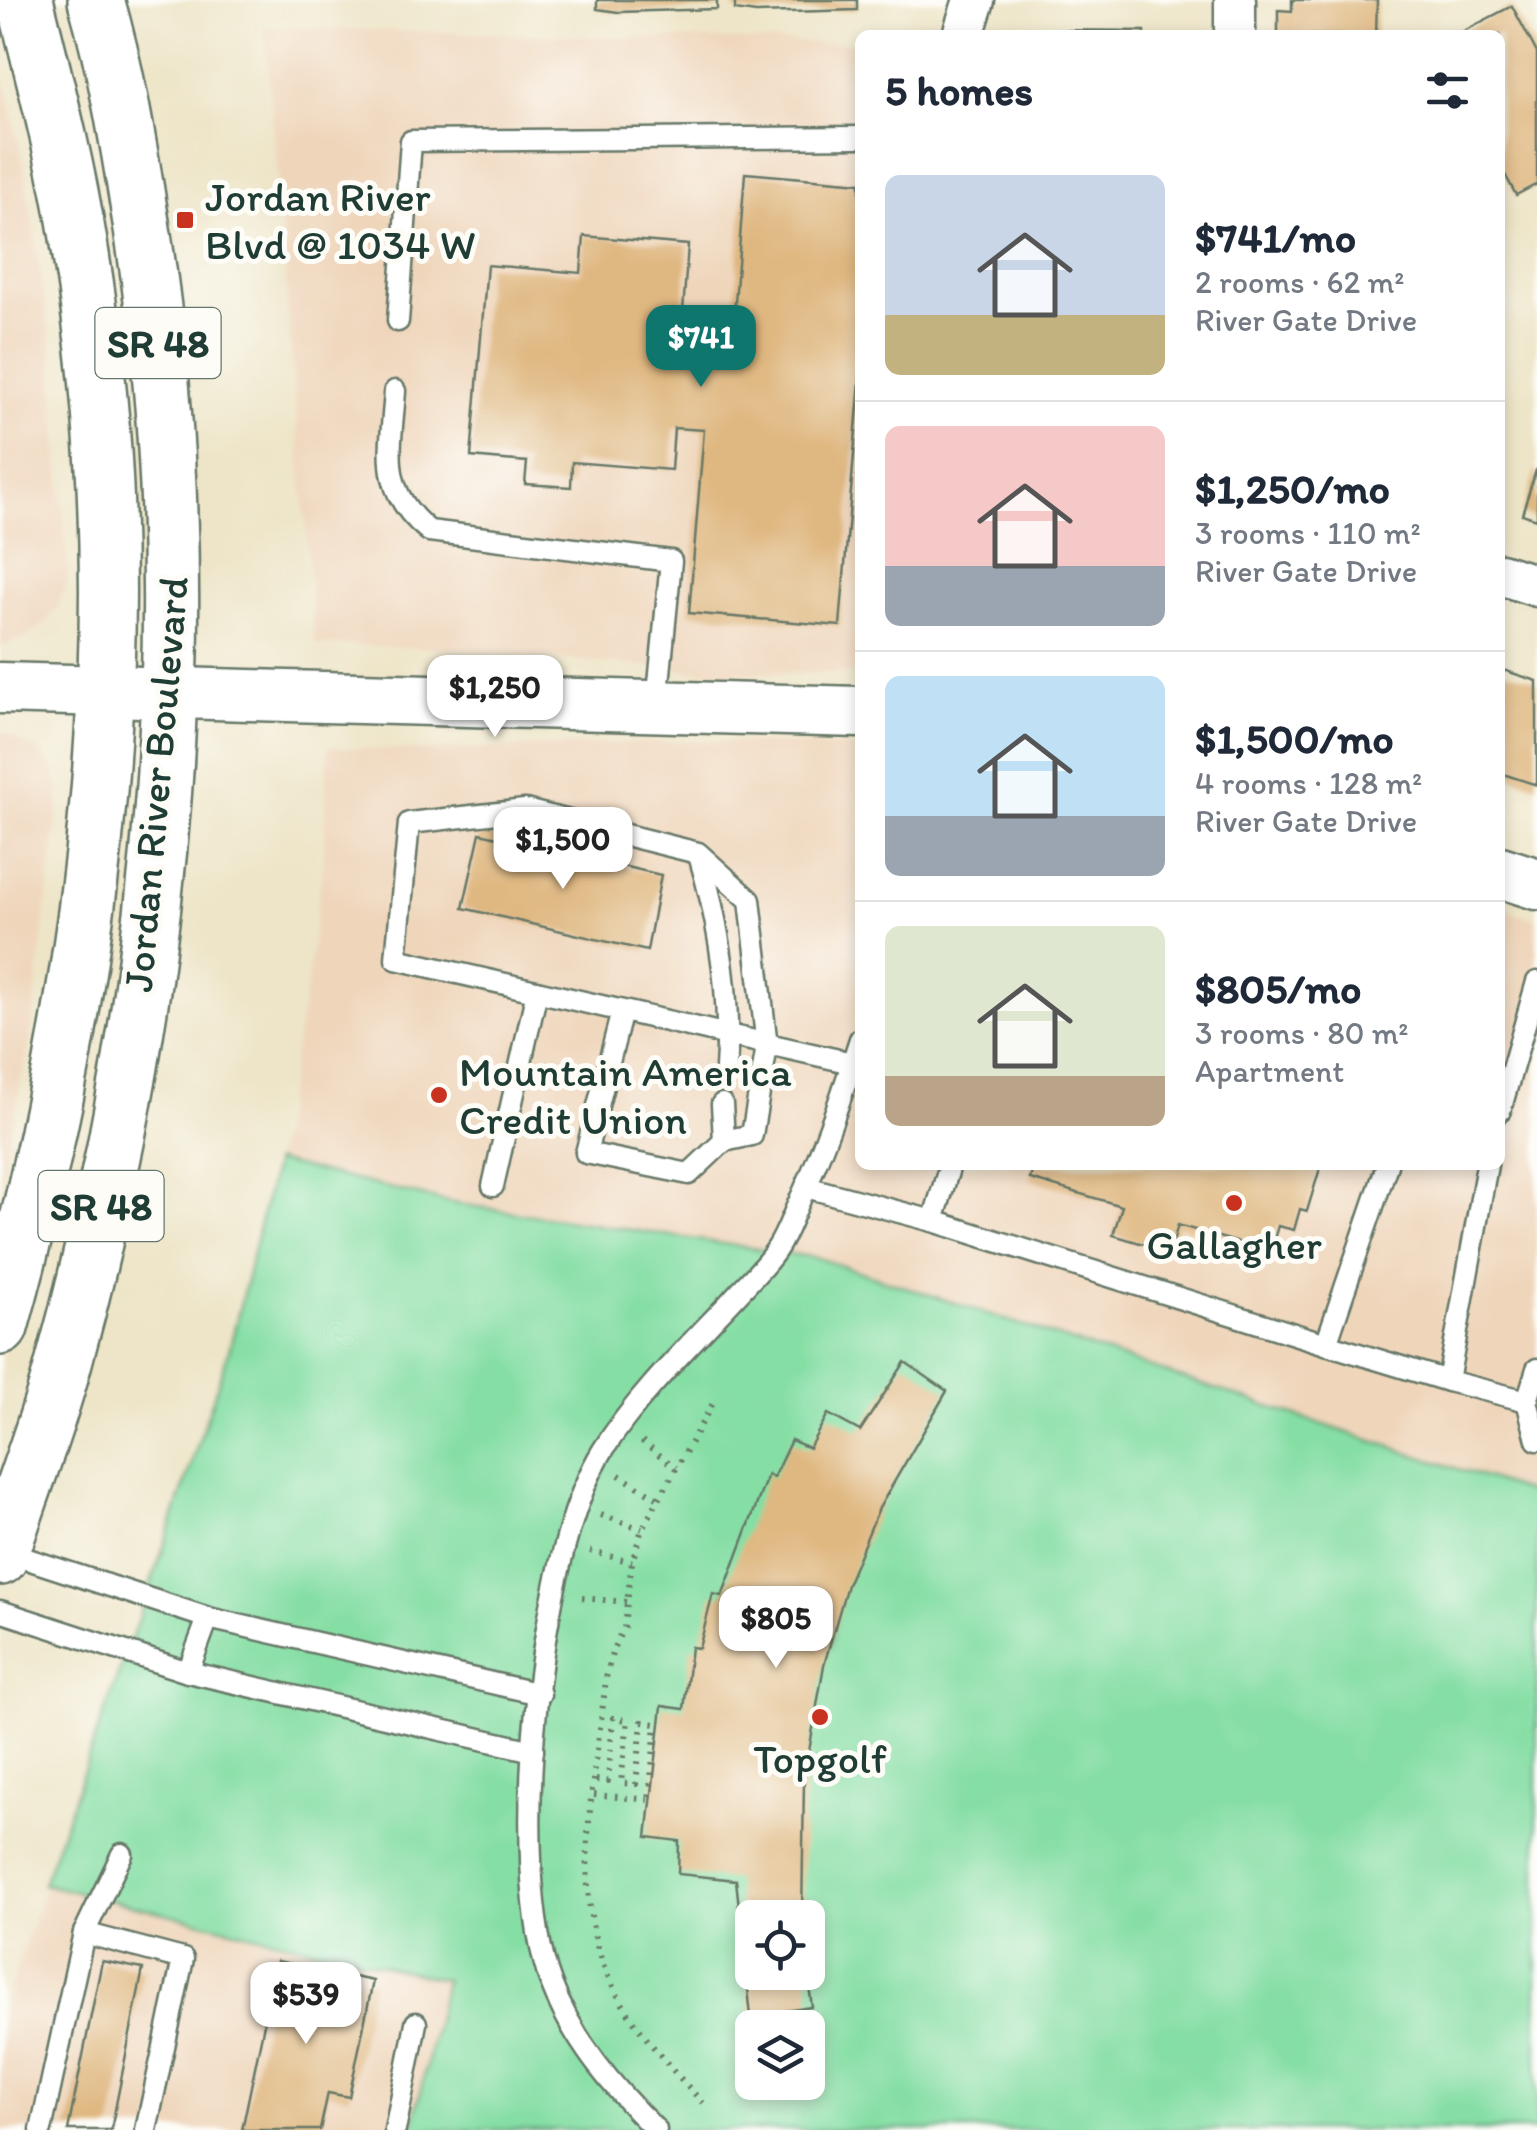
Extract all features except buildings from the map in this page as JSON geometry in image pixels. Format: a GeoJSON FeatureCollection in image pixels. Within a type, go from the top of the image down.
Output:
{"type":"FeatureCollection","features":[{"type":"Feature","properties":{"kind":"main road","name":"Jordan River Boulevard"},"geometry":{"type":"LineString","coordinates":[[1,1554],[62,1368],[114,1152],[145,966],[135,691],[103,470],[92,340],[63,154],[24,0]]}},
{"type":"Feature","properties":{"kind":"main road","name":"Jordan River Boulevard"},"geometry":{"type":"LineString","coordinates":[[0,1328],[46,1145],[81,960],[93,859],[135,691],[171,506],[158,338],[131,160],[96,0]]}},
{"type":"Feature","properties":{"kind":"street"},"geometry":{"type":"LineString","coordinates":[[965,30],[974,0]]}},
{"type":"Feature","properties":{"kind":"street"},"geometry":{"type":"LineString","coordinates":[[1234,30],[1236,0]]}},
{"type":"Feature","properties":{"kind":"street"},"geometry":{"type":"LineString","coordinates":[[1505,576],[1537,586]]}},
{"type":"Feature","properties":{"kind":"street"},"geometry":{"type":"LineString","coordinates":[[0,688],[855,712]]}},
{"type":"Feature","properties":{"kind":"street"},"geometry":{"type":"LineString","coordinates":[[1505,874],[1537,884]]}},
{"type":"Feature","properties":{"kind":"lane"},"geometry":{"type":"LineString","coordinates":[[398,321],[411,141],[855,137]]}},
{"type":"Feature","properties":{"kind":"lane"},"geometry":{"type":"LineString","coordinates":[[395,392],[390,478],[405,512],[429,531],[671,560],[656,705]]}},
{"type":"Feature","properties":{"kind":"lane"},"geometry":{"type":"LineString","coordinates":[[622,1010],[586,1153],[690,1174],[724,1141],[752,1134],[767,1046],[750,900],[698,853],[525,810],[409,823],[396,959],[536,991],[622,1010],[728,1034],[767,1046],[852,1062]]}},
{"type":"Feature","properties":{"kind":"lane"},"geometry":{"type":"LineString","coordinates":[[698,853],[714,907],[728,1034],[726,1068]]}},
{"type":"Feature","properties":{"kind":"lane"},"geometry":{"type":"LineString","coordinates":[[1505,1094],[1537,982]]}},
{"type":"Feature","properties":{"kind":"lane"},"geometry":{"type":"LineString","coordinates":[[492,1186],[536,991]]}},
{"type":"Feature","properties":{"kind":"lane"},"geometry":{"type":"LineString","coordinates":[[656,2130],[623,2098],[574,2032],[551,1982],[535,1925],[529,1875],[533,1751],[554,1595],[575,1505],[597,1462],[668,1368],[777,1249],[828,1141],[855,1053]]}},
{"type":"Feature","properties":{"kind":"lane"},"geometry":{"type":"LineString","coordinates":[[722,1104],[724,1141]]}},
{"type":"Feature","properties":{"kind":"lane"},"geometry":{"type":"LineString","coordinates":[[933,1221],[948,1170]]}},
{"type":"Feature","properties":{"kind":"lane"},"geometry":{"type":"LineString","coordinates":[[1326,1344],[1385,1170]]}},
{"type":"Feature","properties":{"kind":"lane"},"geometry":{"type":"LineString","coordinates":[[1448,1381],[1486,1170]]}},
{"type":"Feature","properties":{"kind":"lane"},"geometry":{"type":"LineString","coordinates":[[806,1187],[933,1221],[1448,1381],[1527,1401]]}},
{"type":"Feature","properties":{"kind":"lane"},"geometry":{"type":"LineString","coordinates":[[1537,1370],[1527,1401],[1537,1440]]}},
{"type":"Feature","properties":{"kind":"lane"},"geometry":{"type":"LineString","coordinates":[[1,1554],[208,1618],[540,1694]]}},
{"type":"Feature","properties":{"kind":"lane"},"geometry":{"type":"LineString","coordinates":[[0,1611],[188,1672],[533,1751]]}},
{"type":"Feature","properties":{"kind":"lane"},"geometry":{"type":"LineString","coordinates":[[188,1672],[208,1618]]}},
{"type":"Feature","properties":{"kind":"lane"},"geometry":{"type":"LineString","coordinates":[[41,2130],[84,1934],[122,1854]]}},
{"type":"Feature","properties":{"kind":"lane"},"geometry":{"type":"LineString","coordinates":[[84,1934],[183,1959],[146,2130]]}},
{"type":"Feature","properties":{"kind":"lane"},"geometry":{"type":"LineString","coordinates":[[395,2130],[416,2023]]}},
{"type":"Feature","properties":{"kind":"path"},"geometry":{"type":"LineString","coordinates":[[704,2103],[626,2007],[604,1967],[588,1863],[606,1678],[613,1648],[624,1627],[632,1562],[657,1498],[716,1398]]}},
{"type":"Feature","properties":{"kind":"path"},"geometry":{"type":"LineString","coordinates":[[622,1426],[676,1468]]}},
{"type":"Feature","properties":{"kind":"path"},"geometry":{"type":"LineString","coordinates":[[597,1462],[657,1498]]}},
{"type":"Feature","properties":{"kind":"path"},"geometry":{"type":"LineString","coordinates":[[575,1505],[642,1529]]}},
{"type":"Feature","properties":{"kind":"path"},"geometry":{"type":"LineString","coordinates":[[565,1545],[632,1562]]}},
{"type":"Feature","properties":{"kind":"path"},"geometry":{"type":"LineString","coordinates":[[554,1595],[626,1602]]}},
{"type":"Feature","properties":{"kind":"path"},"geometry":{"type":"LineString","coordinates":[[594,1794],[650,1800],[656,1724],[642,1722],[636,1784],[622,1783],[628,1720],[613,1718],[608,1781],[596,1780]]}},
{"type":"Feature","properties":{"kind":"shaded area"},"geometry":{"type":"Polygon","coordinates":[[[265,27],[855,44],[855,673],[714,673],[452,649],[315,644],[265,27]]]}},
{"type":"Feature","properties":{"kind":"shaded area"},"geometry":{"type":"Polygon","coordinates":[[[0,62],[23,161],[50,336],[68,578],[57,609],[44,624],[28,636],[0,647],[0,62]]]}},
{"type":"Feature","properties":{"kind":"shaded area"},"geometry":{"type":"Polygon","coordinates":[[[0,730],[38,751],[52,768],[60,794],[30,1042],[0,1180],[0,730]]]}},
{"type":"Feature","properties":{"kind":"shaded area","name":"Topgolf"},"geometry":{"type":"Polygon","coordinates":[[[681,741],[855,746],[855,1170],[1505,1170],[1505,909],[1537,919],[1537,2130],[0,2130],[0,2027],[6,2000],[230,1347],[275,1161],[306,987],[324,855],[328,747],[435,751],[681,741]]]}},
{"type":"Feature","properties":{"kind":"green space","name":"Topgolf"},"geometry":{"type":"Polygon","coordinates":[[[275,1161],[452,1203],[818,1258],[1537,1495],[1537,2130],[412,2130],[445,1980],[43,1884],[163,1550],[230,1347],[275,1161]]]}},
{"type":"Feature","properties":{"kind":"place","name":"Jordan River Blvd @ 1034 W"},"geometry":{"type":"Point","coordinates":[185,220]}},
{"type":"Feature","properties":{"kind":"place","name":"Mountain America Credit Union"},"geometry":{"type":"Point","coordinates":[439,1095]}},
{"type":"Feature","properties":{"kind":"place","name":"Gallagher"},"geometry":{"type":"Point","coordinates":[1234,1203]}},
{"type":"Feature","properties":{"kind":"place","name":"Topgolf"},"geometry":{"type":"Point","coordinates":[820,1717]}}]}
